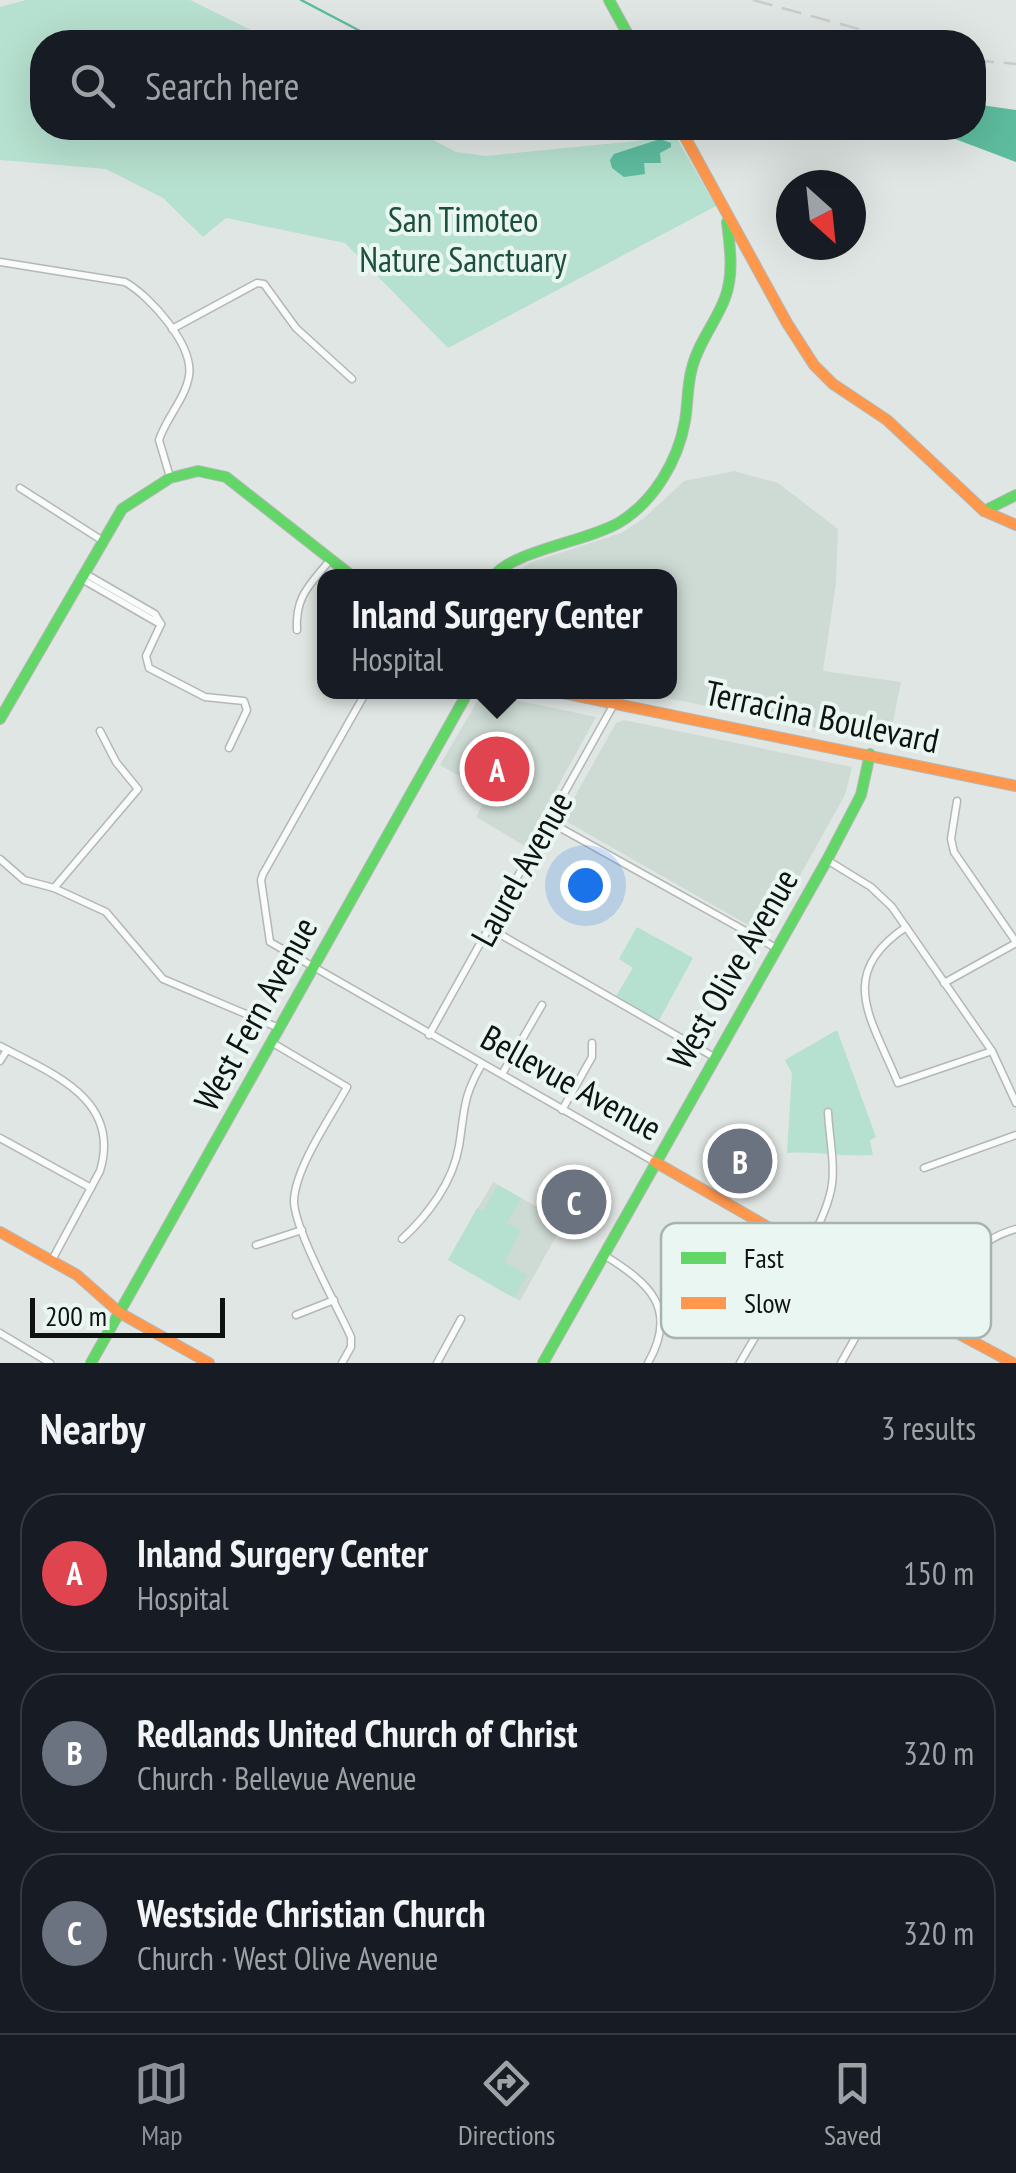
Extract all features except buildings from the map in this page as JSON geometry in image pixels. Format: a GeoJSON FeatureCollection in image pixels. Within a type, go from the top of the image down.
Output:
{"type":"FeatureCollection","features":[{"type":"Feature","properties":{"kind":"street"},"geometry":{"type":"LineString","coordinates":[[612,0],[628,30]]}},
{"type":"Feature","properties":{"kind":"street"},"geometry":{"type":"LineString","coordinates":[[686,140],[814,365],[833,384],[887,420],[984,512],[1016,526]]}},
{"type":"Feature","properties":{"kind":"street"},"geometry":{"type":"LineString","coordinates":[[499,569],[626,521],[646,504],[682,433],[692,367],[725,297],[731,261],[727,215]]}},
{"type":"Feature","properties":{"kind":"street"},"geometry":{"type":"LineString","coordinates":[[0,262],[126,282],[138,289],[172,329],[187,350],[190,373],[160,440],[170,477]]}},
{"type":"Feature","properties":{"kind":"street"},"geometry":{"type":"LineString","coordinates":[[172,329],[256,283],[264,284],[296,328],[352,379]]}},
{"type":"Feature","properties":{"kind":"street"},"geometry":{"type":"LineString","coordinates":[[0,717],[122,509],[142,491],[170,477],[205,470],[226,476],[342,569]]}},
{"type":"Feature","properties":{"kind":"street"},"geometry":{"type":"LineString","coordinates":[[20,488],[103,541]]}},
{"type":"Feature","properties":{"kind":"street"},"geometry":{"type":"LineString","coordinates":[[984,512],[1016,495]]}},
{"type":"Feature","properties":{"kind":"street"},"geometry":{"type":"LineString","coordinates":[[323,569],[330,560]]}},
{"type":"Feature","properties":{"kind":"street"},"geometry":{"type":"LineString","coordinates":[[82,576],[161,624],[146,656],[149,668],[204,697],[244,701],[247,710],[228,748]]}},
{"type":"Feature","properties":{"kind":"street"},"geometry":{"type":"LineString","coordinates":[[298,630],[298,604],[317,578]]}},
{"type":"Feature","properties":{"kind":"street","name":"Bellevue Avenue"},"geometry":{"type":"LineString","coordinates":[[362,699],[261,880],[270,942],[762,1223]]}},
{"type":"Feature","properties":{"kind":"street","name":"West Fern Avenue"},"geometry":{"type":"LineString","coordinates":[[91,1363],[464,699]]}},
{"type":"Feature","properties":{"kind":"street","name":"Terracina Boulevard"},"geometry":{"type":"LineString","coordinates":[[594,699],[1016,786]]}},
{"type":"Feature","properties":{"kind":"street","name":"Laurel Avenue"},"geometry":{"type":"LineString","coordinates":[[429,1035],[614,703]]}},
{"type":"Feature","properties":{"kind":"street"},"geometry":{"type":"LineString","coordinates":[[54,888],[138,789],[116,762],[100,731]]}},
{"type":"Feature","properties":{"kind":"street","name":"West Olive Avenue"},"geometry":{"type":"LineString","coordinates":[[542,1363],[827,860],[861,796],[870,754]]}},
{"type":"Feature","properties":{"kind":"street"},"geometry":{"type":"LineString","coordinates":[[944,983],[1016,942],[954,852],[951,839],[957,801]]}},
{"type":"Feature","properties":{"kind":"street"},"geometry":{"type":"LineString","coordinates":[[548,821],[776,948]]}},
{"type":"Feature","properties":{"kind":"street"},"geometry":{"type":"LineString","coordinates":[[0,860],[24,880],[54,888],[114,918],[163,978],[279,1028]]}},
{"type":"Feature","properties":{"kind":"street"},"geometry":{"type":"LineString","coordinates":[[827,860],[871,886],[892,907],[992,1051],[1016,1103]]}},
{"type":"Feature","properties":{"kind":"street"},"geometry":{"type":"LineString","coordinates":[[906,926],[868,963],[863,988],[898,1083],[992,1051]]}},
{"type":"Feature","properties":{"kind":"street"},"geometry":{"type":"LineString","coordinates":[[489,928],[714,1057]]}},
{"type":"Feature","properties":{"kind":"street"},"geometry":{"type":"LineString","coordinates":[[502,1074],[542,1006]]}},
{"type":"Feature","properties":{"kind":"street"},"geometry":{"type":"LineString","coordinates":[[272,1042],[347,1086],[296,1190],[294,1209],[352,1342],[342,1363]]}},
{"type":"Feature","properties":{"kind":"street"},"geometry":{"type":"LineString","coordinates":[[562,1110],[592,1057],[592,1043]]}},
{"type":"Feature","properties":{"kind":"street"},"geometry":{"type":"LineString","coordinates":[[0,1062],[4,1048],[76,1088],[90,1103],[102,1134],[104,1156],[52,1260]]}},
{"type":"Feature","properties":{"kind":"street"},"geometry":{"type":"LineString","coordinates":[[402,1239],[423,1220],[444,1186],[459,1149],[466,1095],[482,1064]]}},
{"type":"Feature","properties":{"kind":"street"},"geometry":{"type":"LineString","coordinates":[[817,1223],[832,1190],[828,1112]]}},
{"type":"Feature","properties":{"kind":"street"},"geometry":{"type":"LineString","coordinates":[[924,1168],[1016,1135]]}},
{"type":"Feature","properties":{"kind":"street"},"geometry":{"type":"LineString","coordinates":[[0,1138],[91,1188]]}},
{"type":"Feature","properties":{"kind":"street"},"geometry":{"type":"LineString","coordinates":[[991,1238],[1016,1229]]}},
{"type":"Feature","properties":{"kind":"street"},"geometry":{"type":"LineString","coordinates":[[256,1245],[302,1230]]}},
{"type":"Feature","properties":{"kind":"street"},"geometry":{"type":"LineString","coordinates":[[0,1232],[77,1275],[120,1312],[209,1363]]}},
{"type":"Feature","properties":{"kind":"street"},"geometry":{"type":"LineString","coordinates":[[604,1254],[642,1279],[656,1302],[661,1325]]}},
{"type":"Feature","properties":{"kind":"street"},"geometry":{"type":"LineString","coordinates":[[296,1315],[334,1300]]}},
{"type":"Feature","properties":{"kind":"street"},"geometry":{"type":"LineString","coordinates":[[437,1363],[461,1319]]}},
{"type":"Feature","properties":{"kind":"street"},"geometry":{"type":"LineString","coordinates":[[648,1363],[661,1332]]}},
{"type":"Feature","properties":{"kind":"street"},"geometry":{"type":"LineString","coordinates":[[0,1333],[50,1363]]}},
{"type":"Feature","properties":{"kind":"street"},"geometry":{"type":"LineString","coordinates":[[740,1363],[754,1338]]}},
{"type":"Feature","properties":{"kind":"street"},"geometry":{"type":"LineString","coordinates":[[841,1363],[855,1338]]}},
{"type":"Feature","properties":{"kind":"street","name":"Bellevue Avenue"},"geometry":{"type":"LineString","coordinates":[[966,1338],[1012,1363]]}},
{"type":"Feature","properties":{"kind":"shaded area"},"geometry":{"type":"Polygon","coordinates":[[[986,106],[1016,110],[1016,162],[958,140],[986,140],[986,106]]]}},
{"type":"Feature","properties":{"kind":"shaded area"},"geometry":{"type":"Polygon","coordinates":[[[657,140],[671,143],[660,153],[661,163],[644,163],[645,174],[624,177],[612,168],[610,160],[614,154],[657,140]]]}},
{"type":"Feature","properties":{"kind":"shaded area"},"geometry":{"type":"Polygon","coordinates":[[[734,471],[778,483],[838,529],[836,583],[823,671],[901,682],[889,742],[671,699],[677,699],[677,569],[520,569],[621,533],[643,519],[684,481],[734,471]]]}},
{"type":"Feature","properties":{"kind":"shaded area"},"geometry":{"type":"Polygon","coordinates":[[[478,699],[510,699],[596,717],[525,846],[476,817],[489,793],[440,765],[478,699]]]}},
{"type":"Feature","properties":{"kind":"shaded area"},"geometry":{"type":"Polygon","coordinates":[[[624,720],[852,767],[845,795],[768,933],[562,819],[616,723],[624,720]]]}},
{"type":"Feature","properties":{"kind":"shaded area"},"geometry":{"type":"Polygon","coordinates":[[[493,1182],[564,1222],[520,1301],[448,1260],[493,1182]]]}},
{"type":"Feature","properties":{"kind":"green space","name":"San Timoteo Nature Sanctuary"},"geometry":{"type":"Polygon","coordinates":[[[26,0],[190,0],[251,30],[30,30],[30,140],[433,140],[456,152],[486,156],[678,140],[716,206],[448,348],[345,243],[226,218],[203,237],[163,198],[106,169],[0,160],[0,7],[26,0]]]}},
{"type":"Feature","properties":{"kind":"green space"},"geometry":{"type":"Polygon","coordinates":[[[637,927],[693,958],[658,1022],[616,996],[633,968],[619,959],[637,927]]]}},
{"type":"Feature","properties":{"kind":"green space"},"geometry":{"type":"Polygon","coordinates":[[[837,1030],[876,1137],[870,1140],[873,1155],[787,1153],[792,1073],[785,1060],[837,1030]]]}},
{"type":"Feature","properties":{"kind":"green space"},"geometry":{"type":"Polygon","coordinates":[[[498,1185],[521,1198],[507,1223],[521,1231],[504,1262],[527,1275],[514,1298],[448,1260],[477,1208],[483,1211],[498,1185]]]}},
{"type":"Feature","properties":{"kind":"waterway"},"geometry":{"type":"LineString","coordinates":[[301,0],[358,30]]}},
{"type":"Feature","properties":{"kind":"railway"},"geometry":{"type":"LineString","coordinates":[[753,0],[862,30]]}},
{"type":"Feature","properties":{"kind":"railway"},"geometry":{"type":"LineString","coordinates":[[986,61],[1016,64]]}},
{"type":"Feature","properties":{"kind":"traffic: fast"},"geometry":{"type":"LineString","coordinates":[[609,0],[625,30]]}},
{"type":"Feature","properties":{"kind":"traffic: fast"},"geometry":{"type":"LineString","coordinates":[[501,569],[620,522],[644,503],[663,479],[682,436],[695,359],[728,289],[731,260],[727,222]]}},
{"type":"Feature","properties":{"kind":"traffic: fast"},"geometry":{"type":"LineString","coordinates":[[0,719],[122,509],[170,478],[198,471],[226,477],[343,569]]}},
{"type":"Feature","properties":{"kind":"traffic: fast"},"geometry":{"type":"LineString","coordinates":[[984,511],[1016,495]]}},
{"type":"Feature","properties":{"kind":"traffic: fast"},"geometry":{"type":"LineString","coordinates":[[91,1363],[464,699]]}},
{"type":"Feature","properties":{"kind":"traffic: fast"},"geometry":{"type":"LineString","coordinates":[[543,1363],[827,860],[861,795],[870,754]]}},
{"type":"Feature","properties":{"kind":"traffic: slow"},"geometry":{"type":"LineString","coordinates":[[687,140],[814,365],[833,384],[887,420],[984,511],[1016,525]]}},
{"type":"Feature","properties":{"kind":"traffic: slow"},"geometry":{"type":"LineString","coordinates":[[592,699],[1016,786]]}},
{"type":"Feature","properties":{"kind":"traffic: slow"},"geometry":{"type":"LineString","coordinates":[[655,1162],[761,1223]]}},
{"type":"Feature","properties":{"kind":"traffic: slow"},"geometry":{"type":"LineString","coordinates":[[0,1232],[77,1275],[120,1313],[209,1363]]}},
{"type":"Feature","properties":{"kind":"traffic: slow"},"geometry":{"type":"LineString","coordinates":[[967,1338],[1013,1363]]}},
{"type":"Feature","properties":{"kind":"place","name":"Inland Surgery Center"},"geometry":{"type":"Point","coordinates":[497,769]}},
{"type":"Feature","properties":{"kind":"place","name":"Redlands United Church of Christ"},"geometry":{"type":"Point","coordinates":[740,1161]}},
{"type":"Feature","properties":{"kind":"place","name":"Westside Christian Church"},"geometry":{"type":"Point","coordinates":[574,1202]}}]}
